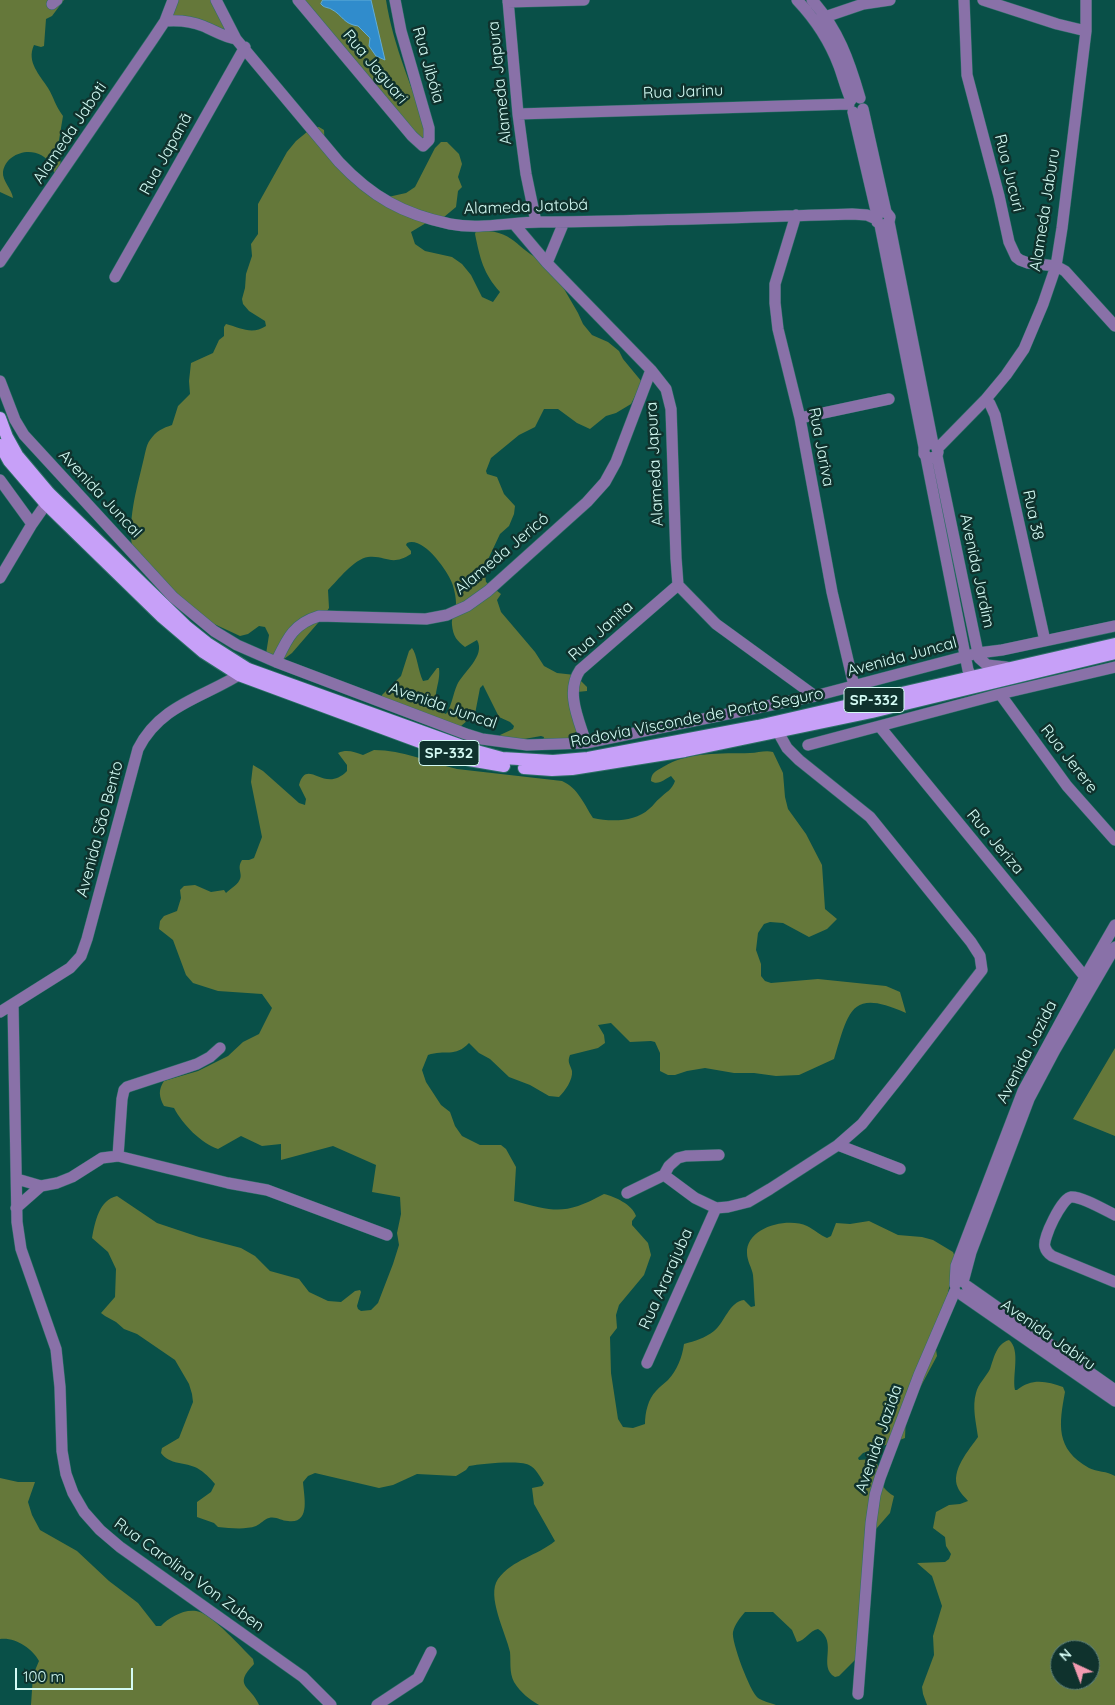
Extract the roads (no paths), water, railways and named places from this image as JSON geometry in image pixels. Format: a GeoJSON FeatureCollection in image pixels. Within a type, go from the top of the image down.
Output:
{"type":"FeatureCollection","features":[{"type":"Feature","properties":{"kind":"main road","name":"Rodovia Visconde de Porto Seguro"},"geometry":{"type":"LineString","coordinates":[[0,418],[7,437],[17,455],[49,493],[187,627],[244,672],[473,750],[502,758],[553,761],[588,758],[758,726],[1010,667]]}},
{"type":"Feature","properties":{"kind":"main road","name":"Rodovia Visconde de Porto Seguro"},"geometry":{"type":"LineString","coordinates":[[0,445],[9,461],[46,504],[182,636],[203,652],[244,672],[469,760],[552,770],[572,769],[685,751],[998,688]]}},
{"type":"Feature","properties":{"kind":"main road","name":"SP-332"},"geometry":{"type":"LineString","coordinates":[[1010,667],[1115,644]]}},
{"type":"Feature","properties":{"kind":"main road","name":"SP-332"},"geometry":{"type":"LineString","coordinates":[[998,688],[1115,653]]}},
{"type":"Feature","properties":{"kind":"main road"},"geometry":{"type":"LineString","coordinates":[[971,676],[979,683],[998,688]]}},
{"type":"Feature","properties":{"kind":"street","name":"Alameda Jaboti"},"geometry":{"type":"LineString","coordinates":[[0,262],[165,21],[173,0]]}},
{"type":"Feature","properties":{"kind":"street","name":"Alameda Jatobá"},"geometry":{"type":"LineString","coordinates":[[216,0],[236,39],[339,162],[357,181],[377,196],[395,206],[451,224],[477,227],[536,222],[796,215],[852,214],[882,218]]}},
{"type":"Feature","properties":{"kind":"street","name":"Rua Jaguari"},"geometry":{"type":"LineString","coordinates":[[298,0],[417,142],[422,146],[429,140]]}},
{"type":"Feature","properties":{"kind":"street","name":"Rua Jibóia"},"geometry":{"type":"LineString","coordinates":[[395,0],[401,31],[429,128],[429,140]]}},
{"type":"Feature","properties":{"kind":"street"},"geometry":{"type":"LineString","coordinates":[[508,1],[584,0]]}},
{"type":"Feature","properties":{"kind":"street","name":"Avenida Jardim"},"geometry":{"type":"LineString","coordinates":[[797,0],[820,18]]}},
{"type":"Feature","properties":{"kind":"street","name":"Avenida Jardim"},"geometry":{"type":"LineString","coordinates":[[812,0],[855,105],[882,218],[972,655],[968,670],[971,676]]}},
{"type":"Feature","properties":{"kind":"street"},"geometry":{"type":"LineString","coordinates":[[820,18],[864,2],[890,0]]}},
{"type":"Feature","properties":{"kind":"street","name":"Rua Jucuri"},"geometry":{"type":"LineString","coordinates":[[964,0],[967,75],[1010,242],[1016,257],[1020,260],[1028,263],[1056,266]]}},
{"type":"Feature","properties":{"kind":"street"},"geometry":{"type":"LineString","coordinates":[[983,0],[1057,24],[1086,31]]}},
{"type":"Feature","properties":{"kind":"street","name":"Alameda Jaburu"},"geometry":{"type":"LineString","coordinates":[[931,450],[986,399],[1006,375],[1024,349],[1043,304],[1056,266],[1062,228],[1086,31],[1086,0]]}},
{"type":"Feature","properties":{"kind":"street","name":"Alameda Japura"},"geometry":{"type":"LineString","coordinates":[[508,1],[518,114],[526,174],[536,222]]}},
{"type":"Feature","properties":{"kind":"street"},"geometry":{"type":"LineString","coordinates":[[165,21],[189,22],[203,26],[226,37],[236,39]]}},
{"type":"Feature","properties":{"kind":"street","name":"Rua Japanã"},"geometry":{"type":"LineString","coordinates":[[115,277],[244,47]]}},
{"type":"Feature","properties":{"kind":"street","name":"Rua Jarinu"},"geometry":{"type":"LineString","coordinates":[[518,114],[855,105]]}},
{"type":"Feature","properties":{"kind":"street","name":"Rua Jariva"},"geometry":{"type":"LineString","coordinates":[[796,215],[775,284],[778,329],[800,418],[832,592],[854,686]]}},
{"type":"Feature","properties":{"kind":"street"},"geometry":{"type":"LineString","coordinates":[[547,263],[564,222]]}},
{"type":"Feature","properties":{"kind":"street","name":"Alameda Japura"},"geometry":{"type":"LineString","coordinates":[[514,224],[547,263],[651,370],[666,389],[671,410],[678,585]]}},
{"type":"Feature","properties":{"kind":"street"},"geometry":{"type":"LineString","coordinates":[[1056,266],[1070,275],[1115,326]]}},
{"type":"Feature","properties":{"kind":"street","name":"Alameda Jericó"},"geometry":{"type":"LineString","coordinates":[[276,662],[287,639],[295,628],[307,620],[319,616],[433,618],[448,615],[467,606],[488,592],[586,502],[605,482],[616,462],[651,370]]}},
{"type":"Feature","properties":{"kind":"street","name":"Avenida Juncal"},"geometry":{"type":"LineString","coordinates":[[0,381],[15,420],[24,435],[173,597],[214,631],[237,645],[276,662],[482,739],[528,745],[586,743],[815,696],[972,655],[1115,626]]}},
{"type":"Feature","properties":{"kind":"street"},"geometry":{"type":"LineString","coordinates":[[800,418],[889,399]]}},
{"type":"Feature","properties":{"kind":"street","name":"Rua 38"},"geometry":{"type":"LineString","coordinates":[[986,399],[995,415],[1044,641]]}},
{"type":"Feature","properties":{"kind":"street"},"geometry":{"type":"LineString","coordinates":[[0,480],[32,524]]}},
{"type":"Feature","properties":{"kind":"street"},"geometry":{"type":"LineString","coordinates":[[1,574],[46,504]]}},
{"type":"Feature","properties":{"kind":"street"},"geometry":{"type":"LineString","coordinates":[[678,585],[716,624],[815,696]]}},
{"type":"Feature","properties":{"kind":"street","name":"Rua Janita"},"geometry":{"type":"LineString","coordinates":[[586,743],[572,692],[576,675],[678,585]]}},
{"type":"Feature","properties":{"kind":"street","name":"Avenida Jardim"},"geometry":{"type":"LineString","coordinates":[[972,655],[987,665],[1010,667]]}},
{"type":"Feature","properties":{"kind":"street"},"geometry":{"type":"LineString","coordinates":[[808,745],[880,727],[998,688],[1115,666]]}},
{"type":"Feature","properties":{"kind":"street","name":"Avenida São Bento"},"geometry":{"type":"LineString","coordinates":[[0,1012],[70,968],[81,956],[88,939],[138,749],[144,737],[153,726],[176,708],[244,672]]}},
{"type":"Feature","properties":{"kind":"street","name":"Rua Jerere"},"geometry":{"type":"LineString","coordinates":[[998,688],[1067,786],[1115,840]]}},
{"type":"Feature","properties":{"kind":"street","name":"Rua Jeriza"},"geometry":{"type":"LineString","coordinates":[[880,727],[1089,979]]}},
{"type":"Feature","properties":{"kind":"street"},"geometry":{"type":"LineString","coordinates":[[664,1175],[695,1198],[716,1208],[728,1207],[748,1202],[838,1145],[862,1124],[982,970],[980,956],[971,942],[870,817],[799,760],[787,748],[778,732]]}},
{"type":"Feature","properties":{"kind":"street","name":"Avenida Jazida"},"geometry":{"type":"LineString","coordinates":[[858,1694],[871,1523],[875,1495],[880,1478],[916,1384],[961,1288],[971,1252],[1029,1099],[1055,1050],[1115,925]]}},
{"type":"Feature","properties":{"kind":"street","name":"Avenida Jazida"},"geometry":{"type":"LineString","coordinates":[[1089,979],[1115,947]]}},
{"type":"Feature","properties":{"kind":"street","name":"Rua Carolina Von Zuben"},"geometry":{"type":"LineString","coordinates":[[13,1004],[16,1208],[21,1249],[56,1349],[60,1387],[62,1452],[66,1474],[73,1493],[84,1512],[100,1530],[120,1547],[303,1677],[331,1705]]}},
{"type":"Feature","properties":{"kind":"street"},"geometry":{"type":"LineString","coordinates":[[118,1156],[122,1099],[126,1087],[197,1064],[210,1057],[220,1048]]}},
{"type":"Feature","properties":{"kind":"street"},"geometry":{"type":"LineString","coordinates":[[838,1145],[900,1169]]}},
{"type":"Feature","properties":{"kind":"street"},"geometry":{"type":"LineString","coordinates":[[627,1193],[664,1175],[669,1166],[678,1158],[719,1155]]}},
{"type":"Feature","properties":{"kind":"street"},"geometry":{"type":"LineString","coordinates":[[17,1179],[40,1186],[57,1183],[72,1177],[102,1158],[118,1156],[228,1183],[267,1190],[387,1235]]}},
{"type":"Feature","properties":{"kind":"street"},"geometry":{"type":"LineString","coordinates":[[16,1208],[40,1186]]}},
{"type":"Feature","properties":{"kind":"street"},"geometry":{"type":"LineString","coordinates":[[1115,1215],[1071,1197],[1066,1199],[1059,1209],[1044,1243],[1047,1252],[1052,1256],[1115,1282]]}},
{"type":"Feature","properties":{"kind":"street","name":"Rua Ararajuba"},"geometry":{"type":"LineString","coordinates":[[647,1362],[716,1208]]}},
{"type":"Feature","properties":{"kind":"street","name":"Avenida Jabiru"},"geometry":{"type":"LineString","coordinates":[[961,1288],[1115,1390]]}},
{"type":"Feature","properties":{"kind":"street","name":"Avenida Jabiru"},"geometry":{"type":"LineString","coordinates":[[961,1288],[1115,1401]]}},
{"type":"Feature","properties":{"kind":"street"},"geometry":{"type":"LineString","coordinates":[[377,1705],[418,1678],[431,1652]]}},
{"type":"Feature","properties":{"kind":"water"},"geometry":{"type":"Polygon","coordinates":[[[323,0],[371,0],[385,60],[376,56],[369,46],[370,38],[358,26],[349,23],[335,11],[323,6],[321,4],[323,0]]]}}]}
